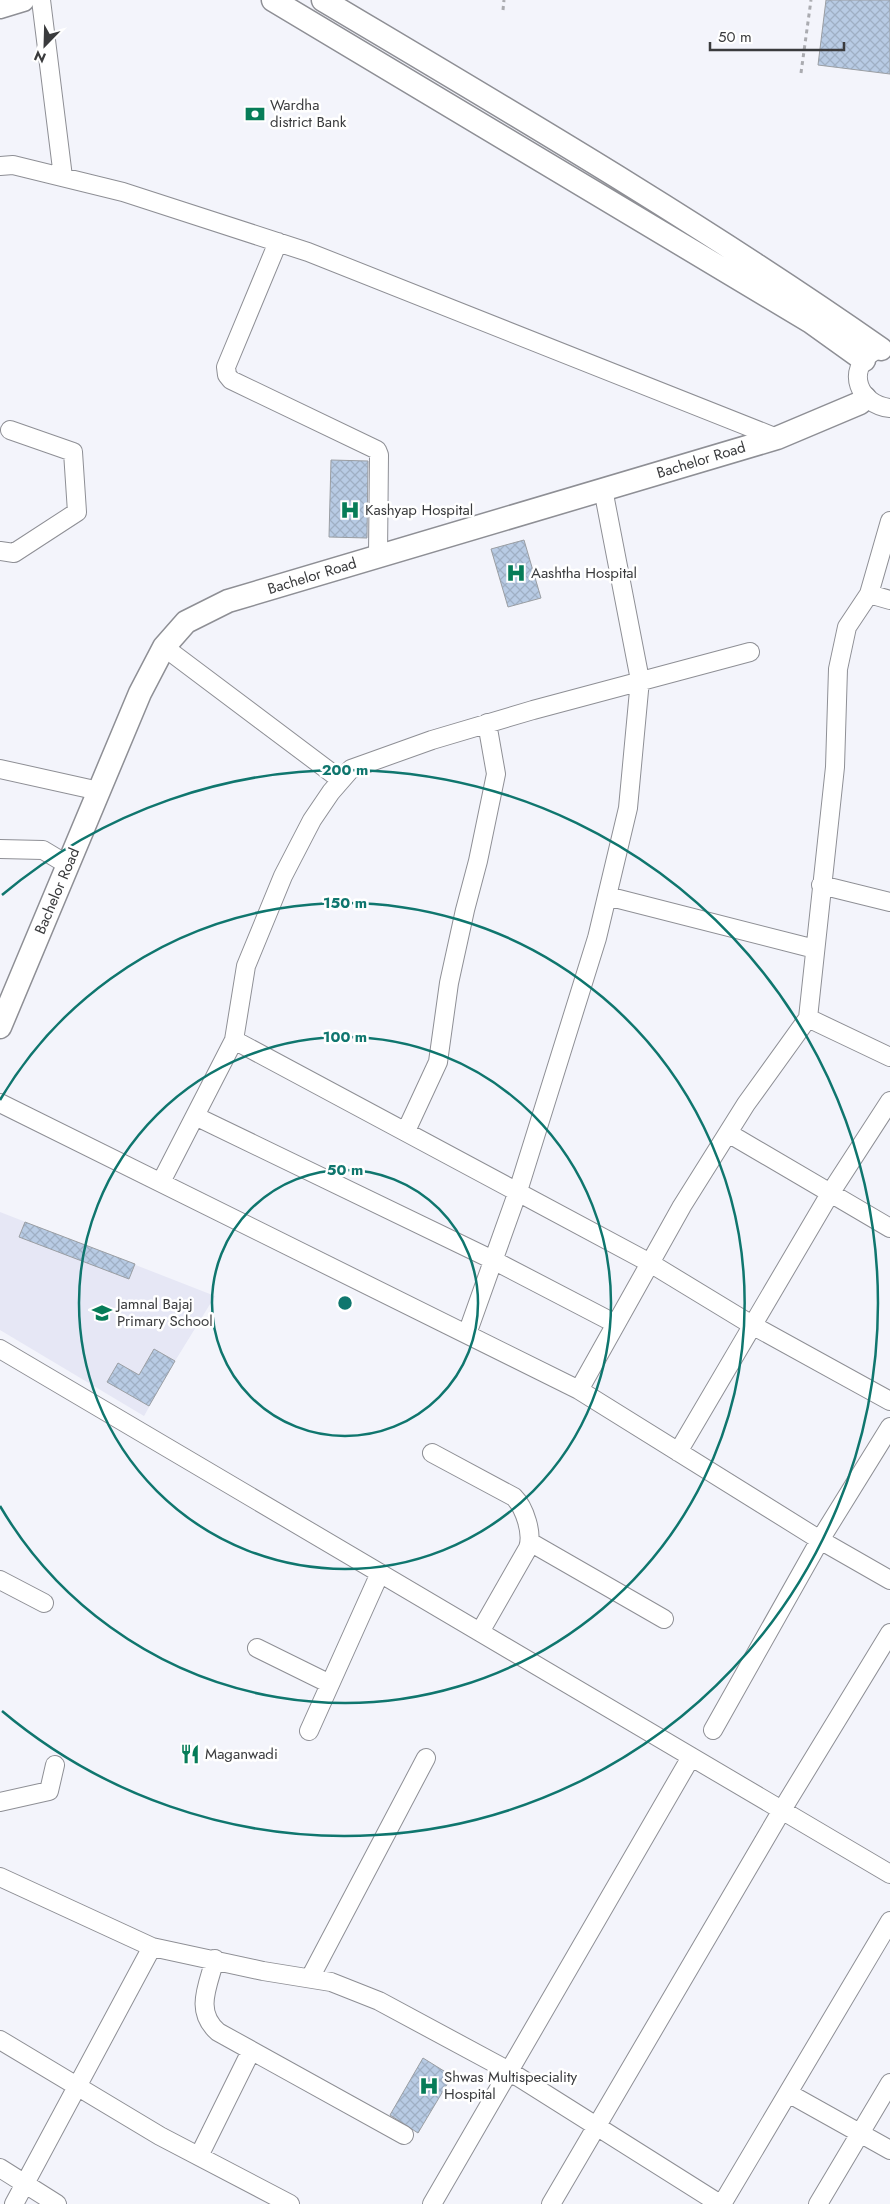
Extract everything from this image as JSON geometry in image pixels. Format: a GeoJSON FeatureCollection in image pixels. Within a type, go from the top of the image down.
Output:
{"type":"FeatureCollection","features":[{"type":"Feature","properties":{"kind":"main road"},"geometry":{"type":"LineString","coordinates":[[0,7],[23,0]]}},
{"type":"Feature","properties":{"kind":"main road"},"geometry":{"type":"LineString","coordinates":[[323,0],[616,176],[816,303],[878,352]]}},
{"type":"Feature","properties":{"kind":"main road"},"geometry":{"type":"LineString","coordinates":[[282,2],[441,100],[811,322],[878,352]]}},
{"type":"Feature","properties":{"kind":"main road"},"geometry":{"type":"LineString","coordinates":[[441,100],[457,80]]}},
{"type":"Feature","properties":{"kind":"main road","name":"Bachelor Road"},"geometry":{"type":"LineString","coordinates":[[0,1027],[140,693],[164,647],[186,622],[228,601],[777,438],[860,403],[865,398]]}},
{"type":"Feature","properties":{"kind":"street"},"geometry":{"type":"LineString","coordinates":[[41,0],[64,177]]}},
{"type":"Feature","properties":{"kind":"street"},"geometry":{"type":"LineString","coordinates":[[0,166],[13,165],[123,192],[308,252],[777,438]]}},
{"type":"Feature","properties":{"kind":"street"},"geometry":{"type":"LineString","coordinates":[[278,242],[226,367],[227,375],[231,380],[377,450],[379,455],[378,556]]}},
{"type":"Feature","properties":{"kind":"street"},"geometry":{"type":"LineString","coordinates":[[878,352],[859,369],[858,379],[865,398],[872,404],[890,408]]}},
{"type":"Feature","properties":{"kind":"street"},"geometry":{"type":"LineString","coordinates":[[0,551],[14,553],[77,512],[73,452],[10,430]]}},
{"type":"Feature","properties":{"kind":"street"},"geometry":{"type":"LineString","coordinates":[[467,1334],[518,1191],[597,938],[628,808],[640,680],[603,489]]}},
{"type":"Feature","properties":{"kind":"street"},"geometry":{"type":"LineString","coordinates":[[579,1390],[650,1263],[728,1132],[808,1018],[835,767],[838,669],[848,627],[869,594],[890,521]]}},
{"type":"Feature","properties":{"kind":"street"},"geometry":{"type":"LineString","coordinates":[[869,594],[890,600]]}},
{"type":"Feature","properties":{"kind":"street"},"geometry":{"type":"LineString","coordinates":[[164,647],[341,780]]}},
{"type":"Feature","properties":{"kind":"street"},"geometry":{"type":"LineString","coordinates":[[161,1182],[234,1040],[246,966],[283,876],[312,820],[351,769],[487,723],[640,680],[750,652]]}},
{"type":"Feature","properties":{"kind":"street"},"geometry":{"type":"LineString","coordinates":[[406,1131],[438,1062],[449,983],[478,861],[496,774],[487,723]]}},
{"type":"Feature","properties":{"kind":"street"},"geometry":{"type":"LineString","coordinates":[[0,769],[99,791]]}},
{"type":"Feature","properties":{"kind":"street"},"geometry":{"type":"LineString","coordinates":[[0,850],[43,850],[68,865]]}},
{"type":"Feature","properties":{"kind":"street"},"geometry":{"type":"LineString","coordinates":[[821,885],[890,902]]}},
{"type":"Feature","properties":{"kind":"street"},"geometry":{"type":"LineString","coordinates":[[607,896],[815,949]]}},
{"type":"Feature","properties":{"kind":"street"},"geometry":{"type":"LineString","coordinates":[[808,1018],[890,1057]]}},
{"type":"Feature","properties":{"kind":"street"},"geometry":{"type":"LineString","coordinates":[[234,1040],[650,1263],[752,1325],[890,1400]]}},
{"type":"Feature","properties":{"kind":"street"},"geometry":{"type":"LineString","coordinates":[[678,1452],[831,1192],[890,1101]]}},
{"type":"Feature","properties":{"kind":"street"},"geometry":{"type":"LineString","coordinates":[[0,1103],[579,1390],[820,1540],[890,1580]]}},
{"type":"Feature","properties":{"kind":"street"},"geometry":{"type":"LineString","coordinates":[[195,1116],[493,1260],[616,1324]]}},
{"type":"Feature","properties":{"kind":"street"},"geometry":{"type":"LineString","coordinates":[[728,1132],[890,1228]]}},
{"type":"Feature","properties":{"kind":"street"},"geometry":{"type":"LineString","coordinates":[[0,1349],[890,1874]]}},
{"type":"Feature","properties":{"kind":"street"},"geometry":{"type":"LineString","coordinates":[[713,1730],[820,1540],[890,1427]]}},
{"type":"Feature","properties":{"kind":"street"},"geometry":{"type":"LineString","coordinates":[[432,1453],[514,1498],[520,1505],[530,1536],[530,1542],[480,1632]]}},
{"type":"Feature","properties":{"kind":"street"},"geometry":{"type":"LineString","coordinates":[[530,1542],[664,1619]]}},
{"type":"Feature","properties":{"kind":"street"},"geometry":{"type":"LineString","coordinates":[[309,1732],[380,1573]]}},
{"type":"Feature","properties":{"kind":"street"},"geometry":{"type":"LineString","coordinates":[[0,1580],[44,1603]]}},
{"type":"Feature","properties":{"kind":"street"},"geometry":{"type":"LineString","coordinates":[[551,2204],[782,1810],[890,1633]]}},
{"type":"Feature","properties":{"kind":"street"},"geometry":{"type":"LineString","coordinates":[[257,1648],[330,1684]]}},
{"type":"Feature","properties":{"kind":"street"},"geometry":{"type":"LineString","coordinates":[[432,2204],[692,1757]]}},
{"type":"Feature","properties":{"kind":"street"},"geometry":{"type":"LineString","coordinates":[[310,1978],[426,1758]]}},
{"type":"Feature","properties":{"kind":"street"},"geometry":{"type":"LineString","coordinates":[[0,1802],[49,1792],[55,1765]]}},
{"type":"Feature","properties":{"kind":"street"},"geometry":{"type":"LineString","coordinates":[[0,1877],[152,1947],[263,1971],[331,1982],[379,2002],[509,2071],[721,2204],[890,1921]]}},
{"type":"Feature","properties":{"kind":"street"},"geometry":{"type":"LineString","coordinates":[[14,2204],[152,1947]]}},
{"type":"Feature","properties":{"kind":"street"},"geometry":{"type":"LineString","coordinates":[[214,1959],[204,2003],[207,2023],[218,2032],[404,2135]]}},
{"type":"Feature","properties":{"kind":"street"},"geometry":{"type":"LineString","coordinates":[[0,2040],[160,2136],[290,2204]]}},
{"type":"Feature","properties":{"kind":"street"},"geometry":{"type":"LineString","coordinates":[[200,2156],[252,2051]]}},
{"type":"Feature","properties":{"kind":"street"},"geometry":{"type":"LineString","coordinates":[[818,2204],[890,2083]]}},
{"type":"Feature","properties":{"kind":"street"},"geometry":{"type":"LineString","coordinates":[[788,2093],[890,2150]]}},
{"type":"Feature","properties":{"kind":"street"},"geometry":{"type":"LineString","coordinates":[[0,2168],[57,2204]]}},
{"type":"Feature","properties":{"kind":"path"},"geometry":{"type":"LineString","coordinates":[[503,10],[504,0]]}},
{"type":"Feature","properties":{"kind":"path"},"geometry":{"type":"LineString","coordinates":[[801,73],[811,0]]}},
{"type":"Feature","properties":{"kind":"shaded area","name":"Jamnal Bajaj Primary School"},"geometry":{"type":"Polygon","coordinates":[[[0,1212],[215,1296],[144,1416],[0,1330],[0,1212]]]}},
{"type":"Feature","properties":{"kind":"building"},"geometry":{"type":"Polygon","coordinates":[[[826,0],[890,0],[890,74],[818,65],[826,0]]]}},
{"type":"Feature","properties":{"kind":"building"},"geometry":{"type":"Polygon","coordinates":[[[331,460],[368,461],[367,538],[329,537],[331,460]]]}},
{"type":"Feature","properties":{"kind":"building"},"geometry":{"type":"Polygon","coordinates":[[[524,540],[541,598],[508,607],[491,549],[524,540]]]}},
{"type":"Feature","properties":{"kind":"building"},"geometry":{"type":"Polygon","coordinates":[[[25,1222],[135,1264],[129,1279],[19,1237],[25,1222]]]}},
{"type":"Feature","properties":{"kind":"building"},"geometry":{"type":"Polygon","coordinates":[[[154,1349],[175,1361],[149,1406],[107,1382],[118,1363],[139,1375],[154,1349]]]}},
{"type":"Feature","properties":{"kind":"building"},"geometry":{"type":"Polygon","coordinates":[[[423,2058],[452,2076],[418,2133],[390,2115],[423,2058]]]}},
{"type":"Feature","properties":{"kind":"place","name":"Wardha district Bank"},"geometry":{"type":"Point","coordinates":[255,114]}},
{"type":"Feature","properties":{"kind":"place","name":"Kashyap Hospital"},"geometry":{"type":"Point","coordinates":[350,510]}},
{"type":"Feature","properties":{"kind":"place","name":"Aashtha Hospital"},"geometry":{"type":"Point","coordinates":[516,573]}},
{"type":"Feature","properties":{"kind":"place","name":"Jamnal Bajaj Primary School"},"geometry":{"type":"Point","coordinates":[102,1313]}},
{"type":"Feature","properties":{"kind":"place","name":"Maganwadi"},"geometry":{"type":"Point","coordinates":[190,1754]}},
{"type":"Feature","properties":{"kind":"place","name":"Shwas Multispeciality Hospital"},"geometry":{"type":"Point","coordinates":[429,2086]}}]}
